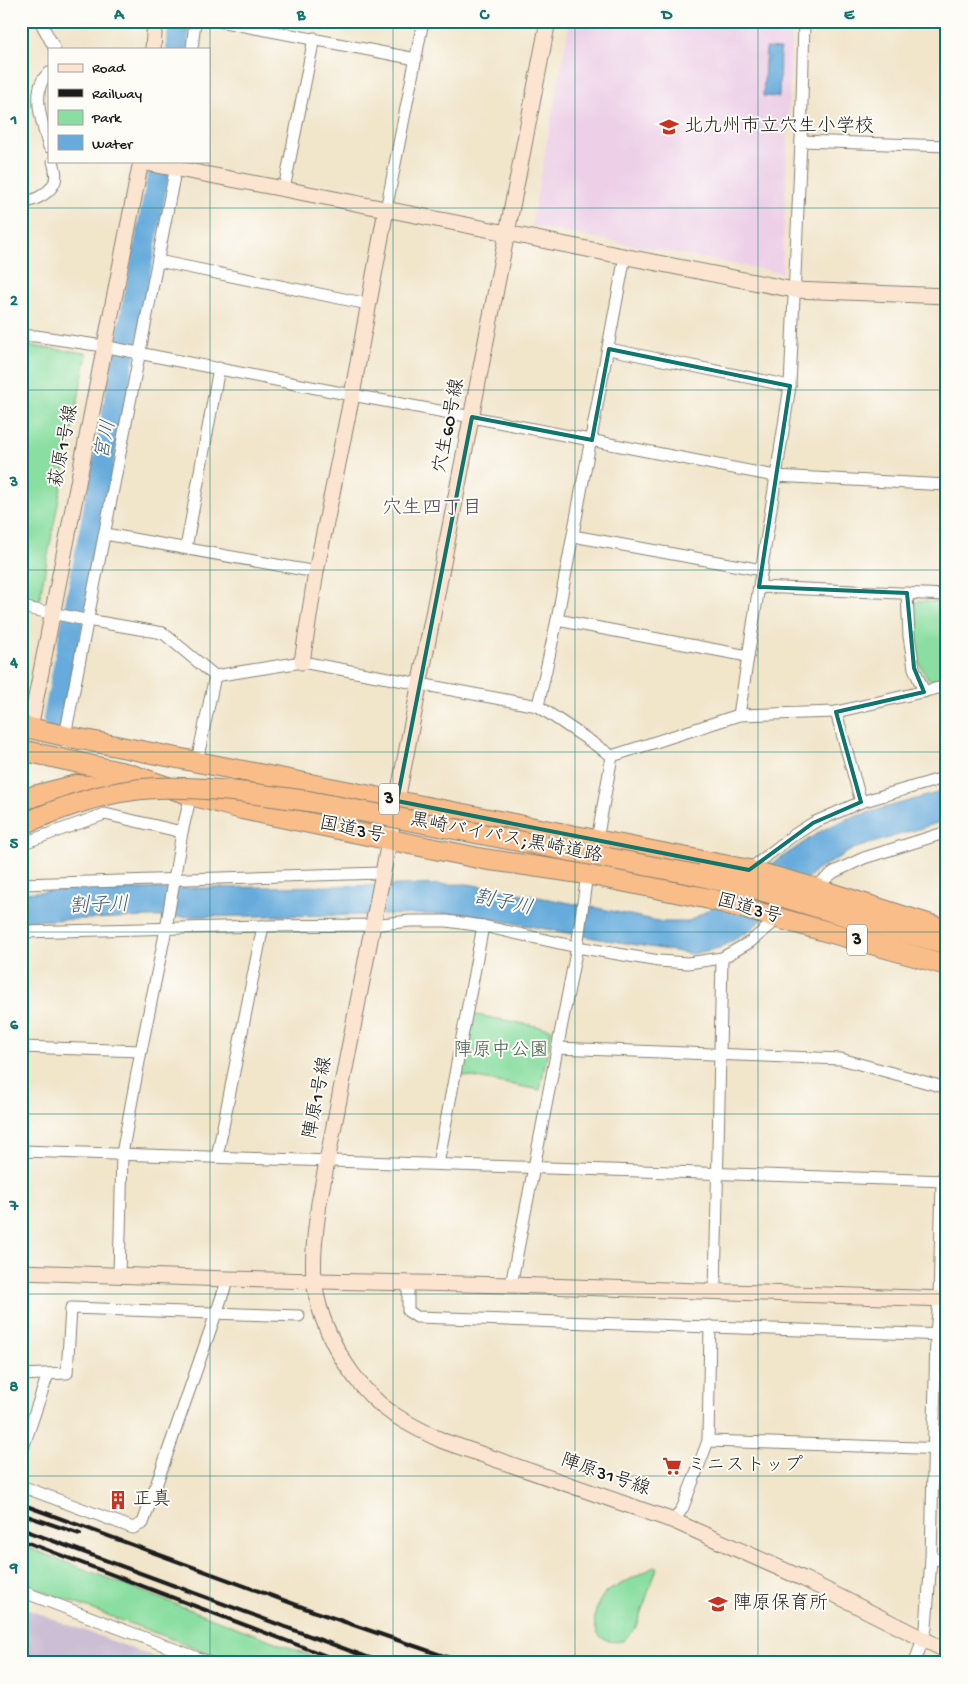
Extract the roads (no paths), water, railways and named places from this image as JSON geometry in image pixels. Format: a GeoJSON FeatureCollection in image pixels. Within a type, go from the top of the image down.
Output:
{"type":"FeatureCollection","features":[{"type":"Feature","properties":{"kind":"highway","name":"国道3号"},"geometry":{"type":"LineString","coordinates":[[23,741],[66,736],[753,871],[805,892],[947,930]]}},
{"type":"Feature","properties":{"kind":"highway","name":"国道3号"},"geometry":{"type":"LineString","coordinates":[[23,741],[191,795],[242,809],[483,859],[586,874],[710,899],[947,965]]}},
{"type":"Feature","properties":{"kind":"highway","name":"3"},"geometry":{"type":"LineString","coordinates":[[21,802],[41,794],[76,785],[191,795]]}},
{"type":"Feature","properties":{"kind":"highway","name":"黒崎バイパス;黒崎道路"},"geometry":{"type":"LineString","coordinates":[[21,825],[75,803],[113,793],[155,788],[193,788],[242,792],[308,801],[704,877],[805,892]]}},
{"type":"Feature","properties":{"kind":"highway","name":"3"},"geometry":{"type":"LineString","coordinates":[[805,892],[890,929],[947,943]]}},
{"type":"Feature","properties":{"kind":"street"},"geometry":{"type":"LineString","coordinates":[[40,21],[54,48]]}},
{"type":"Feature","properties":{"kind":"street"},"geometry":{"type":"LineString","coordinates":[[153,48],[155,21]]}},
{"type":"Feature","properties":{"kind":"street"},"geometry":{"type":"LineString","coordinates":[[192,48],[194,21]]}},
{"type":"Feature","properties":{"kind":"street"},"geometry":{"type":"LineString","coordinates":[[219,21],[416,59]]}},
{"type":"Feature","properties":{"kind":"street"},"geometry":{"type":"LineString","coordinates":[[302,662],[316,572],[424,21]]}},
{"type":"Feature","properties":{"kind":"street","name":"穴生60号線"},"geometry":{"type":"LineString","coordinates":[[382,876],[548,21]]}},
{"type":"Feature","properties":{"kind":"street"},"geometry":{"type":"LineString","coordinates":[[739,715],[790,386],[801,140],[804,21]]}},
{"type":"Feature","properties":{"kind":"street"},"geometry":{"type":"LineString","coordinates":[[284,189],[314,38]]}},
{"type":"Feature","properties":{"kind":"street"},"geometry":{"type":"LineString","coordinates":[[48,74],[43,77],[38,92],[40,115],[48,143]]}},
{"type":"Feature","properties":{"kind":"street"},"geometry":{"type":"LineString","coordinates":[[801,140],[947,146]]}},
{"type":"Feature","properties":{"kind":"street"},"geometry":{"type":"LineString","coordinates":[[21,202],[27,202],[40,196],[53,185],[56,173],[53,162]]}},
{"type":"Feature","properties":{"kind":"street"},"geometry":{"type":"LineString","coordinates":[[143,162],[174,166],[386,210],[794,290],[947,296]]}},
{"type":"Feature","properties":{"kind":"street","name":"萩原1号線"},"geometry":{"type":"LineString","coordinates":[[23,741],[56,615],[143,162]]}},
{"type":"Feature","properties":{"kind":"street"},"geometry":{"type":"LineString","coordinates":[[66,736],[85,620],[105,534],[136,352],[158,261],[174,166]]}},
{"type":"Feature","properties":{"kind":"street"},"geometry":{"type":"LineString","coordinates":[[538,706],[557,620],[592,440],[625,256]]}},
{"type":"Feature","properties":{"kind":"street"},"geometry":{"type":"LineString","coordinates":[[158,261],[368,304]]}},
{"type":"Feature","properties":{"kind":"street"},"geometry":{"type":"LineString","coordinates":[[21,336],[36,336],[136,352],[775,476],[947,485]]}},
{"type":"Feature","properties":{"kind":"street"},"geometry":{"type":"LineString","coordinates":[[609,349],[790,386]]}},
{"type":"Feature","properties":{"kind":"street"},"geometry":{"type":"LineString","coordinates":[[186,548],[219,368]]}},
{"type":"Feature","properties":{"kind":"street"},"geometry":{"type":"LineString","coordinates":[[105,534],[316,572]]}},
{"type":"Feature","properties":{"kind":"street"},"geometry":{"type":"LineString","coordinates":[[573,536],[762,570]]}},
{"type":"Feature","properties":{"kind":"street"},"geometry":{"type":"LineString","coordinates":[[760,587],[947,595]]}},
{"type":"Feature","properties":{"kind":"street"},"geometry":{"type":"LineString","coordinates":[[907,593],[909,636],[914,668],[924,692]]}},
{"type":"Feature","properties":{"kind":"street"},"geometry":{"type":"LineString","coordinates":[[21,607],[56,615],[163,633],[215,676],[302,662],[538,706],[612,756]]}},
{"type":"Feature","properties":{"kind":"street"},"geometry":{"type":"LineString","coordinates":[[557,620],[748,656]]}},
{"type":"Feature","properties":{"kind":"street"},"geometry":{"type":"LineString","coordinates":[[197,761],[215,676]]}},
{"type":"Feature","properties":{"kind":"street"},"geometry":{"type":"LineString","coordinates":[[612,756],[739,715],[836,712],[947,686]]}},
{"type":"Feature","properties":{"kind":"street"},"geometry":{"type":"LineString","coordinates":[[836,712],[861,802]]}},
{"type":"Feature","properties":{"kind":"street"},"geometry":{"type":"LineString","coordinates":[[597,840],[612,756]]}},
{"type":"Feature","properties":{"kind":"street"},"geometry":{"type":"LineString","coordinates":[[753,871],[778,847],[813,823],[861,802],[947,777]]}},
{"type":"Feature","properties":{"kind":"street"},"geometry":{"type":"LineString","coordinates":[[119,1275],[122,1154],[182,832],[191,795]]}},
{"type":"Feature","properties":{"kind":"street"},"geometry":{"type":"LineString","coordinates":[[21,844],[105,814],[182,832]]}},
{"type":"Feature","properties":{"kind":"street"},"geometry":{"type":"LineString","coordinates":[[805,892],[834,872],[864,858],[947,832]]}},
{"type":"Feature","properties":{"kind":"street"},"geometry":{"type":"LineString","coordinates":[[511,1285],[577,944],[586,874]]}},
{"type":"Feature","properties":{"kind":"street"},"geometry":{"type":"LineString","coordinates":[[21,884],[382,876]]}},
{"type":"Feature","properties":{"kind":"street","name":"陣原1号線"},"geometry":{"type":"LineString","coordinates":[[314,1280],[314,1243],[382,876]]}},
{"type":"Feature","properties":{"kind":"street"},"geometry":{"type":"LineString","coordinates":[[21,932],[166,926],[263,926],[373,921],[447,921],[483,926],[659,961],[688,963],[722,958],[750,942],[774,917]]}},
{"type":"Feature","properties":{"kind":"street"},"geometry":{"type":"LineString","coordinates":[[218,1157],[263,926]]}},
{"type":"Feature","properties":{"kind":"street"},"geometry":{"type":"LineString","coordinates":[[438,1164],[483,926]]}},
{"type":"Feature","properties":{"kind":"street"},"geometry":{"type":"LineString","coordinates":[[715,1291],[722,958]]}},
{"type":"Feature","properties":{"kind":"street"},"geometry":{"type":"LineString","coordinates":[[21,1047],[141,1051]]}},
{"type":"Feature","properties":{"kind":"street"},"geometry":{"type":"LineString","coordinates":[[557,1048],[841,1059],[947,1088]]}},
{"type":"Feature","properties":{"kind":"street"},"geometry":{"type":"LineString","coordinates":[[21,1151],[945,1181]]}},
{"type":"Feature","properties":{"kind":"street"},"geometry":{"type":"LineString","coordinates":[[915,1663],[926,1628],[933,1448],[943,1299],[945,1181],[947,1166]]}},
{"type":"Feature","properties":{"kind":"street"},"geometry":{"type":"LineString","coordinates":[[21,1272],[943,1299]]}},
{"type":"Feature","properties":{"kind":"street"},"geometry":{"type":"LineString","coordinates":[[21,1486],[133,1528],[143,1522],[228,1279]]}},
{"type":"Feature","properties":{"kind":"street","name":"陣原31号線"},"geometry":{"type":"LineString","coordinates":[[314,1280],[322,1317],[333,1343],[349,1368],[372,1396],[391,1413],[417,1429],[443,1441],[674,1521],[804,1580],[947,1651]]}},
{"type":"Feature","properties":{"kind":"street"},"geometry":{"type":"LineString","coordinates":[[408,1283],[408,1311],[417,1317],[941,1334]]}},
{"type":"Feature","properties":{"kind":"street"},"geometry":{"type":"LineString","coordinates":[[21,1376],[68,1373],[71,1308],[299,1316]]}},
{"type":"Feature","properties":{"kind":"street"},"geometry":{"type":"LineString","coordinates":[[674,1521],[683,1507],[708,1441],[710,1326]]}},
{"type":"Feature","properties":{"kind":"street"},"geometry":{"type":"LineString","coordinates":[[21,1454],[48,1374]]}},
{"type":"Feature","properties":{"kind":"street"},"geometry":{"type":"LineString","coordinates":[[708,1441],[947,1449]]}},
{"type":"Feature","properties":{"kind":"street"},"geometry":{"type":"LineString","coordinates":[[930,1559],[947,1560]]}},
{"type":"Feature","properties":{"kind":"street"},"geometry":{"type":"LineString","coordinates":[[21,1592],[211,1663]]}},
{"type":"Feature","properties":{"kind":"water"},"geometry":{"type":"Polygon","coordinates":[[[766,48],[780,49],[779,97],[763,96],[766,48]]]}},
{"type":"Feature","properties":{"kind":"water","name":"割子川"},"geometry":{"type":"Polygon","coordinates":[[[947,790],[947,820],[853,849],[817,870],[748,932],[719,948],[692,954],[465,914],[151,917],[21,921],[21,893],[64,890],[468,884],[663,922],[687,922],[708,910],[756,872],[821,831],[846,819],[947,790]]]}},
{"type":"Feature","properties":{"kind":"waterway","name":"宮川"},"geometry":{"type":"LineString","coordinates":[[177,48],[179,21]]}},
{"type":"Feature","properties":{"kind":"waterway","name":"宮川"},"geometry":{"type":"LineString","coordinates":[[54,719],[161,162]]}},
{"type":"Feature","properties":{"kind":"railway"},"geometry":{"type":"LineString","coordinates":[[21,1504],[313,1611],[464,1663]]}},
{"type":"Feature","properties":{"kind":"railway"},"geometry":{"type":"LineString","coordinates":[[21,1514],[80,1534]]}},
{"type":"Feature","properties":{"kind":"railway"},"geometry":{"type":"LineString","coordinates":[[21,1529],[383,1663]]}},
{"type":"Feature","properties":{"kind":"railway"},"geometry":{"type":"LineString","coordinates":[[21,1540],[345,1663]]}},
{"type":"Feature","properties":{"kind":"place","name":"北九州市立穴生小学校"},"geometry":{"type":"Point","coordinates":[669,127]}},
{"type":"Feature","properties":{"kind":"place","name":"ミニストップ"},"geometry":{"type":"Point","coordinates":[672,1466]}},
{"type":"Feature","properties":{"kind":"place","name":"正真"},"geometry":{"type":"Point","coordinates":[118,1500]}},
{"type":"Feature","properties":{"kind":"place","name":"陣原保育所"},"geometry":{"type":"Point","coordinates":[718,1604]}},
{"type":"Feature","properties":{"kind":"district","name":"穴生四丁目"},"geometry":{"type":"Point","coordinates":[432,509]}},
{"type":"Feature","properties":{"kind":"park label","name":"陣原中公園"},"geometry":{"type":"Point","coordinates":[501,1051]}}]}
